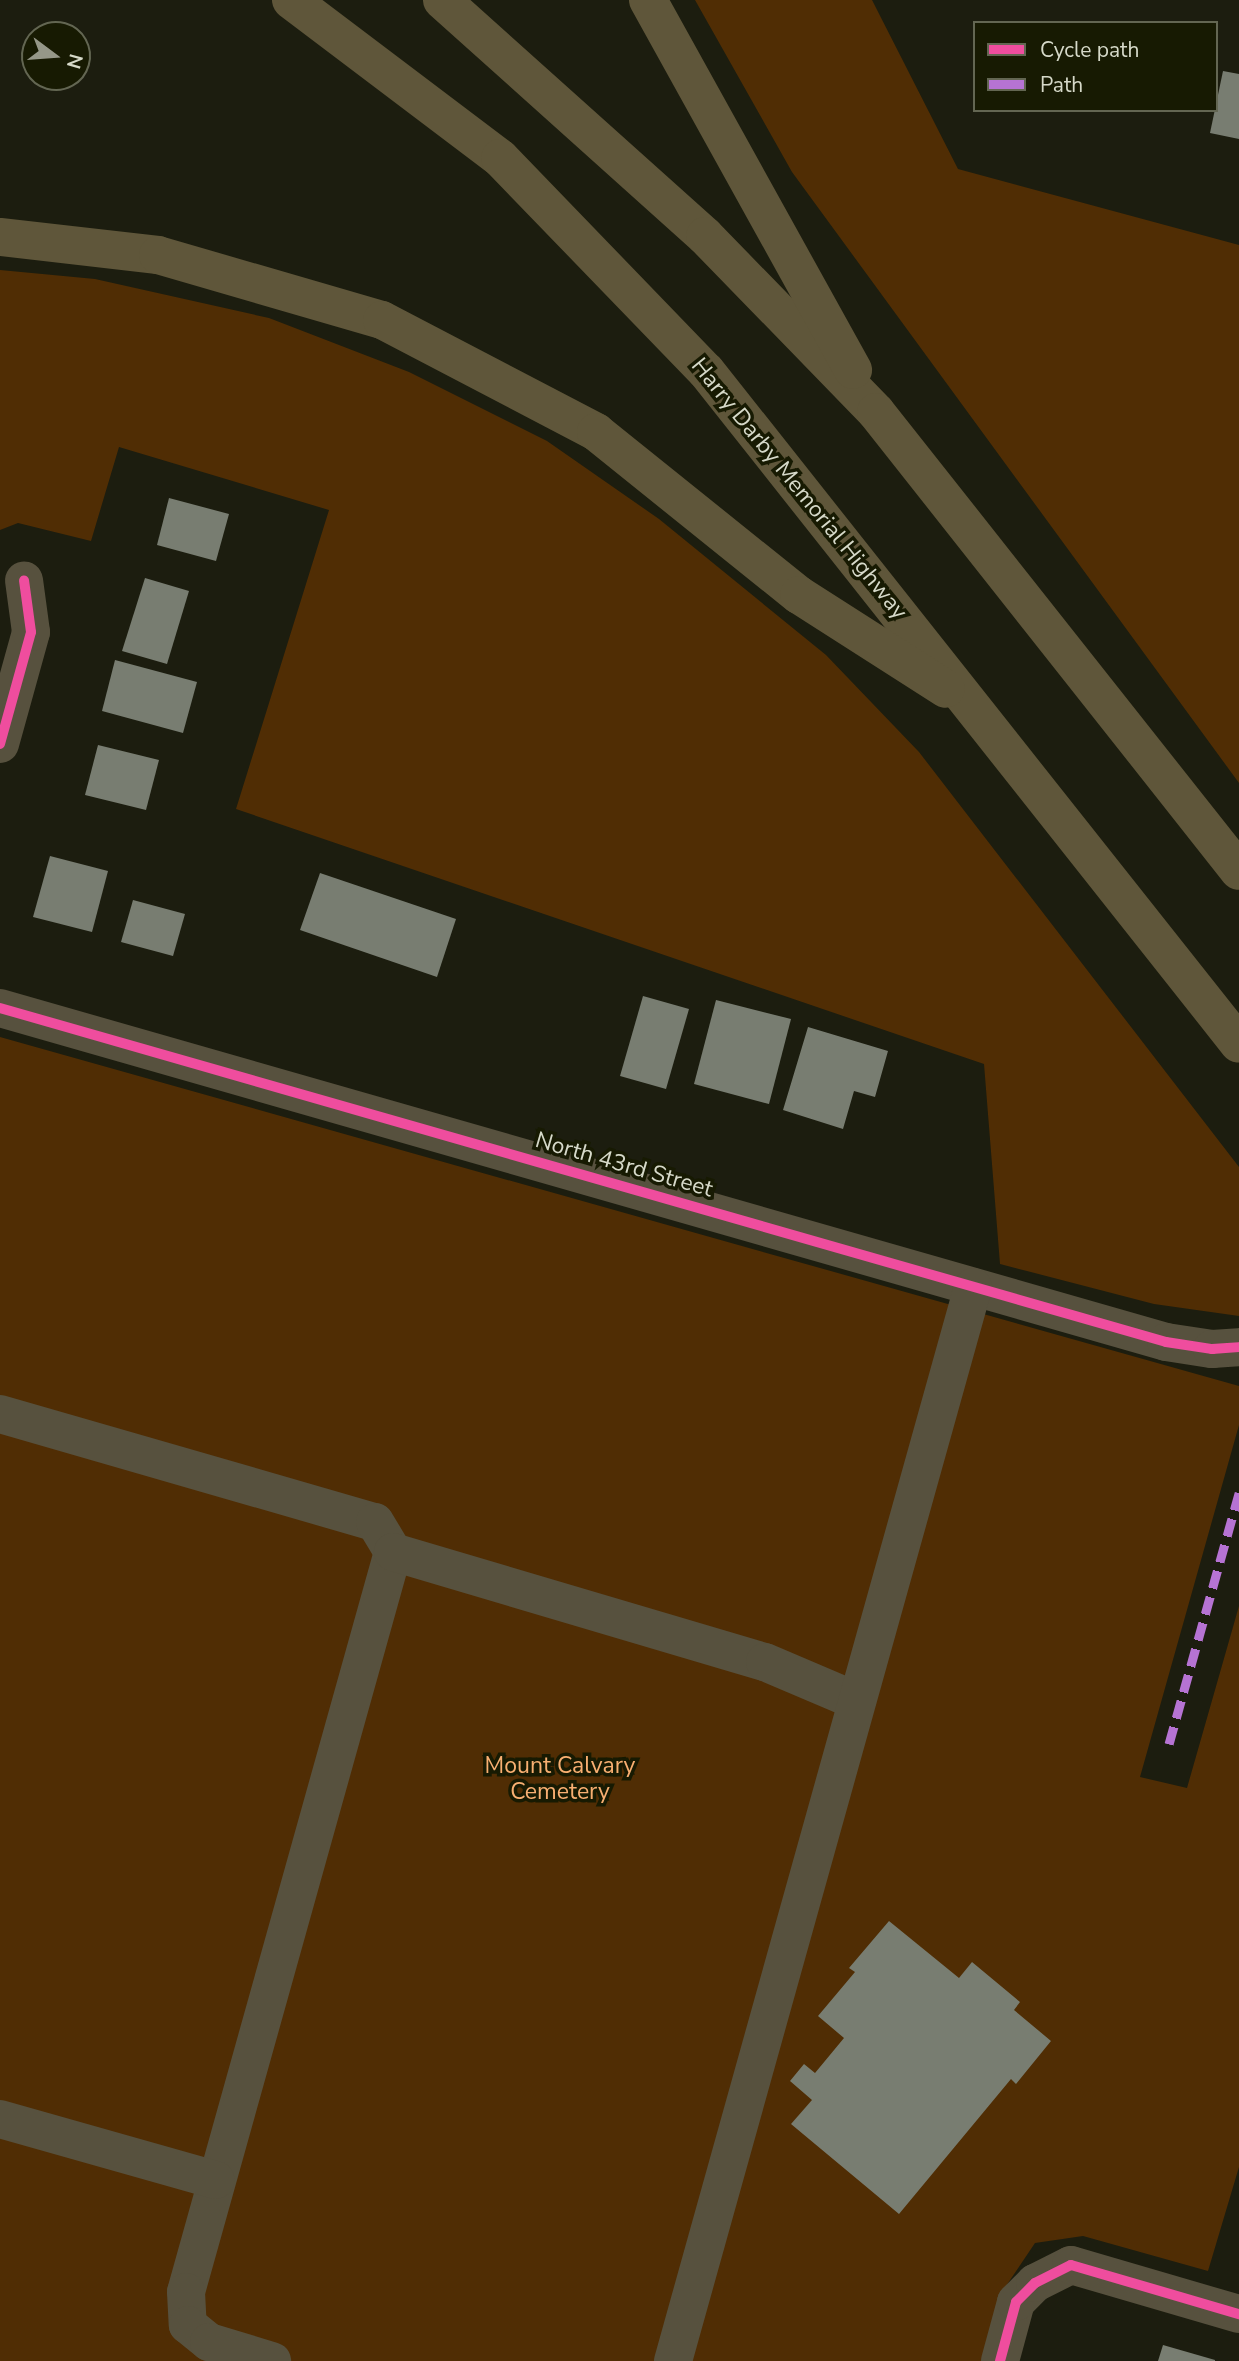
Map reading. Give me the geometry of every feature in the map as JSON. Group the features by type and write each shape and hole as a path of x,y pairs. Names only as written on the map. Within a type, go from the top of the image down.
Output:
{"highway":[{"name":"Harry Darby Memorial Highway","path":"291,0 500,158 697,361 1239,1044"},
{"path":"442,0 705,236 876,412 1239,871"},
{"path":"648,0 876,412"},
{"path":"0,237 158,255 382,320 596,432 799,595 973,707"}],"street":[{"path":"0,744 31,632 24,580"},
{"name":"North 43rd Street","path":"0,1008 1166,1342 1212,1349 1239,1347"},
{"path":"673,2361 854,1700 973,1287"},
{"path":"0,1414 375,1522 393,1552 765,1662 854,1700"},
{"path":"272,2361 209,2342 188,2325 186,2292 393,1552"},
{"path":"0,2119 216,2180"},
{"path":"1000,2361 1016,2302 1034,2283 1071,2265 1239,2314"}],"green space":[{"path":"695,0 872,0 958,169 1239,245 1239,783 792,172"},
{"path":"0,270 95,279 269,318 409,372 547,441 659,519 826,655 919,752 1239,1167 1239,1316 1154,1304 1000,1264 984,1064 236,809 329,510 119,447 91,541 18,523 0,530"},
{"name":"Mount Calvary Cemetery","path":"0,1037 1239,1386 1239,1425 1140,1777 1187,1788 1239,1606 1239,2167 1208,2271 1083,2236 1035,2243 1000,2295 982,2361 0,2361"}],"building":[{"path":"1223,71 1239,74 1239,139 1210,133 1214,112 1218,112"},
{"path":"169,498 229,514 216,561 157,545"},
{"path":"145,578 189,591 167,664 122,651"},
{"path":"115,660 197,682 183,733 102,711"},
{"path":"98,745 159,760 146,810 85,795"},
{"path":"50,856 108,871 92,932 33,917"},
{"path":"320,873 456,919 437,977 300,930"},
{"path":"133,900 185,914 173,956 121,942"},
{"path":"643,996 689,1009 666,1089 620,1076"},
{"path":"716,1000 791,1019 769,1104 694,1084"},
{"path":"808,1027 888,1051 875,1097 854,1091 843,1129 783,1110"},
{"path":"889,1921 959,1978 972,1962 1020,2002 1014,2010 1051,2041 1016,2084 1011,2079 899,2214 791,2124 812,2100 790,2081 804,2064 815,2073 844,2038 818,2016 855,1972 849,1968"},
{"path":"1163,2345 1215,2360 1215,2361 1158,2361"}],"marked path":[{"path":"1169,1744 1239,1493"}],"cycle path":[{"path":"0,744 31,632 24,580"},
{"path":"0,1008 1166,1342 1212,1349 1239,1347"},
{"path":"1000,2361 1016,2302 1035,2283 1071,2265 1239,2314"}]}
